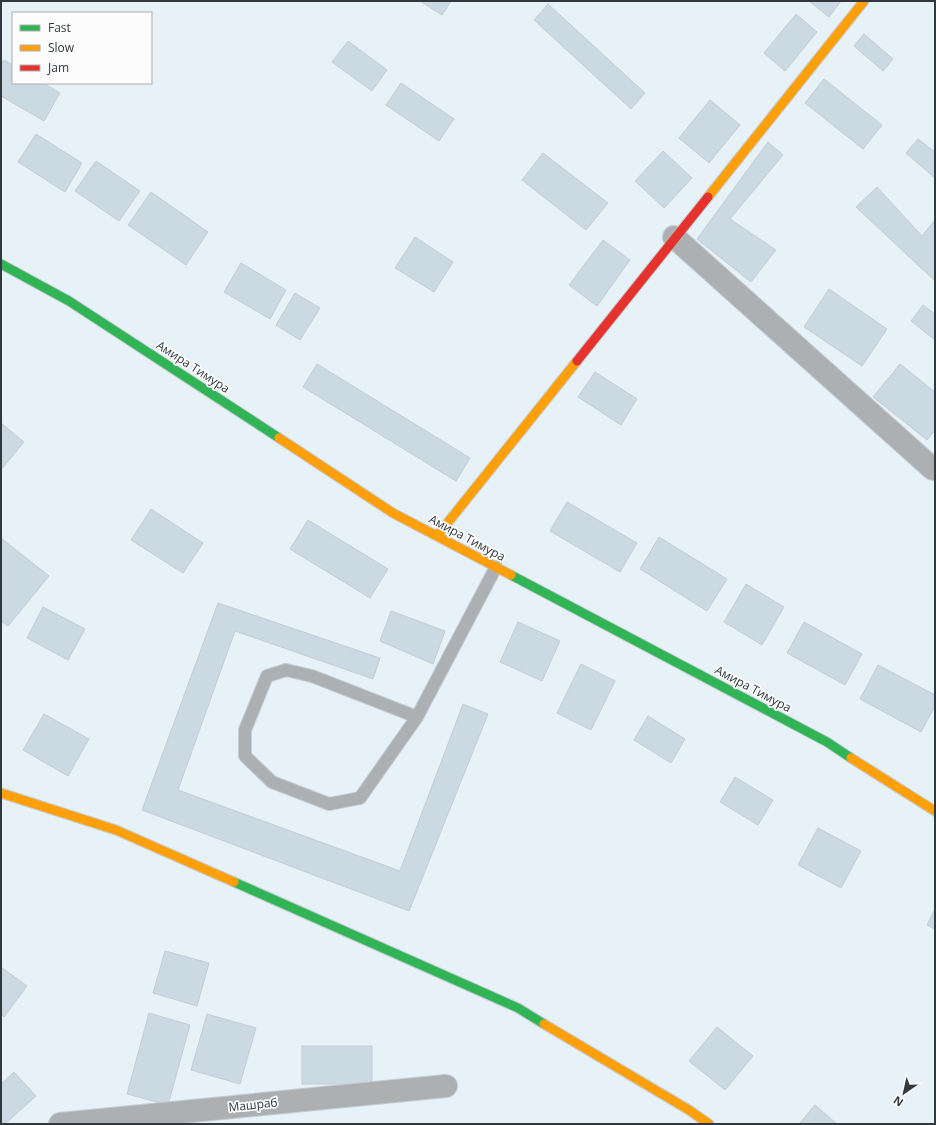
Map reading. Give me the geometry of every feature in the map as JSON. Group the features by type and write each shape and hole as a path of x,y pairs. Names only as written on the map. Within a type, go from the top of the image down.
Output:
{"street":[{"path":"437,536 674,237 864,1"},
{"path":"674,237 934,469"},
{"name":"Амира Тимура","path":"1,264 69,301 393,513 827,742 935,811"},
{"path":"1,793 116,830 518,1008 689,1110 709,1124"},
{"name":"Машраб","path":"60,1124 446,1086"}],"lane":[{"path":"417,717 312,676 286,670 267,676 246,730 245,756 272,782 329,804 360,798 417,717 496,567"}],"building":[{"path":"420,1 451,1 442,15"},
{"path":"809,1 841,1 829,17"},
{"path":"548,4 645,93 631,109 534,20"},
{"path":"796,14 817,32 785,71 764,53"},
{"path":"864,34 893,59 883,71 854,46"},
{"path":"348,41 387,70 372,91 332,62"},
{"path":"4,60 12,64 12,84 45,84 60,93 44,121 1,96 1,65"},
{"path":"824,79 882,125 863,149 805,103"},
{"path":"401,83 454,119 439,141 386,105"},
{"path":"710,100 740,125 709,163 679,138"},
{"path":"36,134 82,163 65,192 18,162"},
{"path":"918,139 935,152 935,178 906,153"},
{"path":"768,142 783,155 730,219 776,250 751,282 697,239"},
{"path":"663,151 692,178 664,208 635,181"},
{"path":"543,153 608,203 586,230 522,180"},
{"path":"96,161 140,191 119,221 75,191"},
{"path":"877,187 922,236 935,220 935,281 856,207"},
{"path":"151,192 208,232 186,265 128,225"},
{"path":"415,237 453,262 434,292 395,268"},
{"path":"603,240 630,260 597,306 569,285"},
{"path":"241,263 286,290 270,319 224,292"},
{"path":"829,289 887,329 862,366 804,327"},
{"path":"295,293 320,308 300,340 276,325"},
{"path":"923,305 935,314 935,340 911,321"},
{"path":"317,364 470,458 456,481 303,387"},
{"path":"900,364 935,392 935,430 927,440 873,397"},
{"path":"595,372 637,399 621,425 578,397"},
{"path":"1,423 24,442 1,470"},
{"path":"567,502 637,543 620,572 550,531"},
{"path":"151,509 203,543 183,573 131,540"},
{"path":"308,520 388,569 370,598 290,549"},
{"path":"659,537 727,579 707,611 640,569"},
{"path":"1,538 49,576 8,626 1,621"},
{"path":"746,584 784,607 762,645 724,622"},
{"path":"218,603 380,658 373,679 235,631 178,790 400,871 463,704 488,714 409,911 142,810"},
{"path":"43,607 85,629 68,660 27,638"},
{"path":"391,611 445,631 433,664 380,641"},
{"path":"518,622 560,641 542,681 500,662"},
{"path":"804,622 862,654 845,685 787,653"},
{"path":"581,664 615,681 591,730 557,713"},
{"path":"878,665 935,695 935,706 921,732 860,699"},
{"path":"44,714 89,739 68,776 23,750"},
{"path":"648,716 685,739 671,763 634,740"},
{"path":"735,777 773,800 758,825 720,802"},
{"path":"818,828 861,851 841,888 798,865"},
{"path":"935,909 935,929 927,925"},
{"path":"165,951 209,963 197,1006 153,993"},
{"path":"1,967 27,986 4,1017 1,1014"},
{"path":"149,1013 190,1025 168,1105 127,1094"},
{"path":"207,1014 256,1028 240,1084 191,1070"},
{"path":"717,1027 753,1056 725,1090 689,1061"},
{"path":"302,1046 372,1046 372,1084 302,1084"},
{"path":"14,1072 36,1096 5,1124 1,1124 1,1084"},
{"path":"815,1105 837,1124 799,1124"}],"traffic: fast":[{"path":"1,264 69,301 279,438"},
{"path":"511,575 827,742 851,758"},
{"path":"234,882 518,1008 544,1024"}],"traffic: slow":[{"path":"708,197 864,1"},
{"path":"437,536 577,361"},
{"path":"279,438 393,513 511,575"},
{"path":"851,758 935,811"},
{"path":"1,793 116,830 234,882"},
{"path":"544,1024 689,1110 709,1124"}],"traffic: jam":[{"path":"577,361 708,197"}]}
